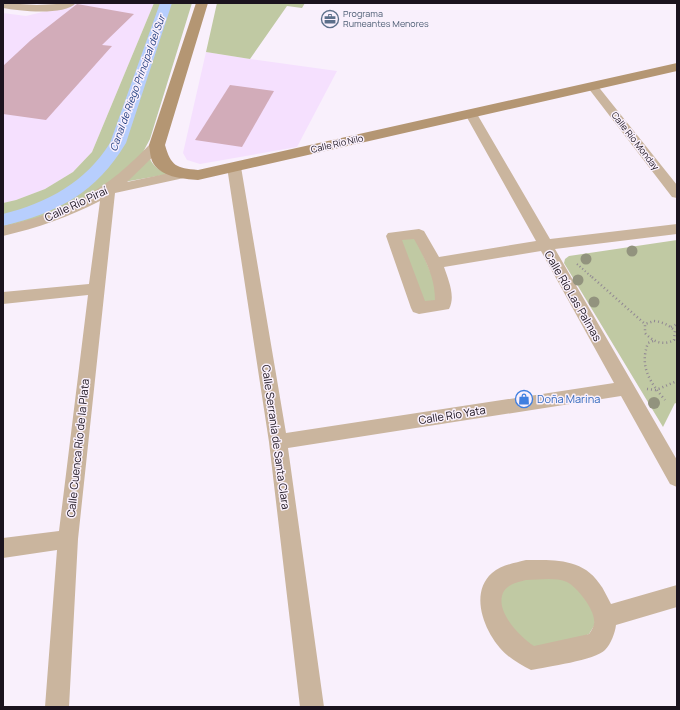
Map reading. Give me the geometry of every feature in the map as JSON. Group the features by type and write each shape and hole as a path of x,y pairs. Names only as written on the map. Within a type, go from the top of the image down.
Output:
{"main road":[{"path":"157,145 202,3"},
{"name":"Calle Río Nilo","path":"157,145 161,161 170,169 184,174 198,175 677,67"}],"street":[{"path":"3,5 36,9 56,7 70,3"},
{"name":"Calle Río Monday","path":"593,87 677,194"},
{"name":"Calle Río Las Palmas","path":"471,114 544,246 677,478"},
{"name":"Calle Río Piraí","path":"3,231 40,221 72,208 108,190 132,170 157,145"},
{"name":"Calle Serranía de Santa Clara","path":"234,167 278,442 312,707"},
{"path":"108,190 184,174"},
{"name":"Calle Cuenca Río de la Plata","path":"57,707 68,539 108,190"},
{"path":"435,263 544,246 677,229"},
{"path":"419,234 435,263 443,286 443,305 419,308 393,236 419,234"},
{"path":"3,298 96,289"},
{"name":"Calle Río Yata","path":"278,442 626,388"},
{"path":"3,548 68,539"},
{"path":"526,570 559,570 574,574 591,589 606,617 604,631 597,642 583,648 531,658 516,648 505,636 493,614 491,595 496,583 508,575 526,570"},
{"path":"606,617 677,596"}],"path":[{"path":"562,244 569,256 578,266 645,324 645,333 653,341 665,344 674,340 675,331 671,327 660,321 645,324"},
{"path":"671,327 677,324"},
{"path":"653,341 648,343 644,350 644,370 656,390 665,400"},
{"path":"626,388 656,390 677,381"}],"shaded area":[{"path":"79,3 154,3 92,152 73,172 45,189 16,200 3,203 3,13 26,16"},
{"path":"206,52 337,71 297,147 200,164 187,160 183,153"}],"green space":[{"path":"154,3 192,3 150,139 142,154 99,192 38,218 3,227 3,203 16,200 45,189 73,172 92,152"},
{"path":"217,3 305,3 302,8 287,6 250,59 206,52"},
{"path":"150,159 153,164 163,172 169,174 124,182"},
{"path":"416,238 436,285 436,301 423,302 400,239"},
{"path":"677,240 677,404 675,403 663,427 564,263 565,259 569,256"},
{"path":"530,578 559,578 571,581 584,593 596,616 594,626 589,634 577,639 531,648 514,634 508,626 500,605 502,592 506,586 518,580"}],"building":[{"path":"77,4 134,14 102,45 112,46 46,120 3,114 3,66 31,40"},
{"path":"230,85 274,91 242,147 195,140"}],"waterway":[{"name":"Canal de Riego Principal del Sur","path":"3,220 18,216 54,202 76,190 95,174 111,155 118,143 166,3"}],"place":[{"name":"Programa Rumeantes Menores","path":"330,19"},
{"name":"Doña Marina","path":"524,399"}]}
